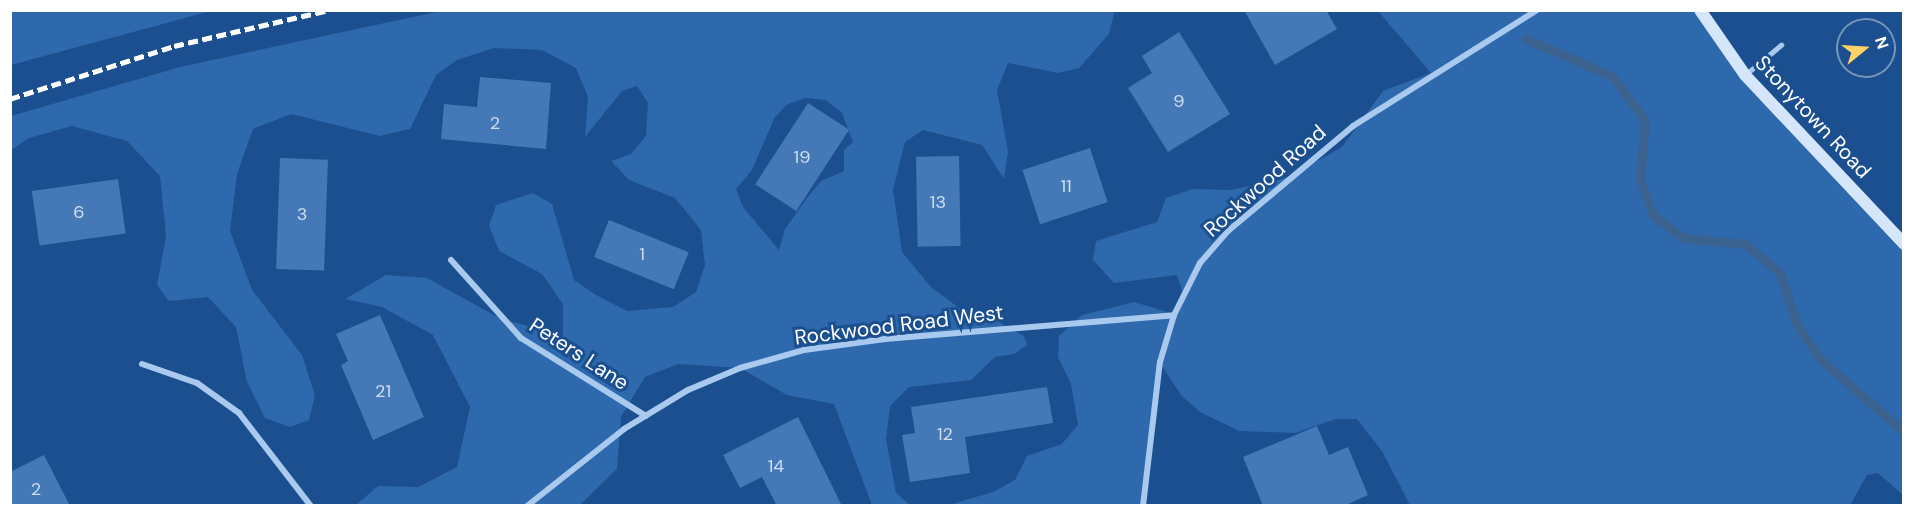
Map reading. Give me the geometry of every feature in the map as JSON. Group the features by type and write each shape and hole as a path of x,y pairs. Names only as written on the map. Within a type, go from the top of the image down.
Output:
{"main road":[{"name":"Stonytown Road","path":"1700,10 1745,75 1904,244"}],"street":[{"name":"Rockwood Road","path":"1143,506 1150,419 1174,315 1214,247 1289,177 1353,126 1537,10"},
{"name":"Peters Lane","path":"451,260 521,338 645,416"},
{"name":"Rockwood Road West","path":"527,506 645,416 740,368 804,350 1174,315"},
{"path":"142,364 197,383 232,408 256,430 311,506"}],"lane":[{"path":"1745,75 1780,45"}],"shaded area":[{"path":"11,10 211,10 211,11 11,65"},
{"path":"1115,10 1109,34 1079,68 1058,73 1008,63 997,90 1008,152 1004,179 982,145 923,130 905,142 893,190 902,252 931,287 970,316 997,321 1024,336 1027,345 1014,354 995,357 971,380 909,387 890,406 886,439 896,493 910,505 872,505 834,404 787,395 740,368 678,364 645,377 621,417 617,469 580,505 356,505 378,486 418,487 457,467 470,407 433,335 382,307 345,299 386,275 427,278 501,319 563,335 563,304 542,274 499,251 489,226 496,205 533,193 552,204 574,280 596,295 627,311 673,307 696,292 705,265 701,230 675,198 629,180 611,161 631,154 646,136 648,103 637,86 622,91 585,137 588,97 576,68 542,50 494,48 457,60 436,75 410,129 380,136 291,114 253,129 237,174 230,231 252,290 302,355 315,395 309,420 290,427 265,418 247,382 236,327 208,297 169,301 157,285 166,236 160,176 127,141 72,126 29,138 11,150 11,116 180,67 441,11","holes":["805,98 826,100 842,113 853,142 844,150 844,171 821,181 807,198 785,229 779,250 743,207 736,189 752,170 774,119 786,105"]},
{"path":"1378,11 1700,11 1724,47 1903,244 1903,495 1878,473 1867,475 1850,505 1410,505 1382,451 1357,419 1336,419 1295,433 1239,431 1200,412 1181,395 1160,363 1143,505 945,506 993,492 1015,480 1027,456 1062,444 1078,425 1071,384 1058,357 1059,336 1082,315 1134,302 1174,314 1183,294 1177,275 1114,283 1093,260 1096,241 1157,222 1166,198 1193,189 1231,190 1289,177 1342,147 1383,91 1431,73"}],"building":[{"path":"1244,10 1326,10 1337,29 1275,65"},
{"path":"1179,32 1230,114 1168,152 1128,88 1152,73 1142,56"},
{"path":"480,77 551,83 546,149 441,139 444,104 477,107"},
{"path":"808,103 849,130 796,211 755,184"},
{"path":"1090,148 1108,202 1040,224 1022,170"},
{"path":"959,156 961,246 918,247 916,157"},
{"path":"280,158 328,160 324,271 276,269"},
{"path":"118,179 126,233 40,246 32,191"},
{"path":"609,220 689,252 674,289 594,257"},
{"path":"380,315 424,417 373,440 341,365 348,361 336,334"},
{"path":"1047,387 1053,423 965,437 970,473 910,482 902,435 915,433 911,407"},
{"path":"798,417 842,506 777,506 762,477 740,488 723,455"},
{"path":"1317,426 1329,455 1348,447 1368,495 1344,506 1263,506 1243,457"},
{"path":"44,455 70,506 10,506 10,472"}],"waterway":[{"path":"1526,39 1612,76 1645,120 1640,180 1653,215 1684,238 1745,244 1780,273 1797,325 1820,359 1904,432"}],"railway":[{"path":"10,99 174,46 329,10"}]}
